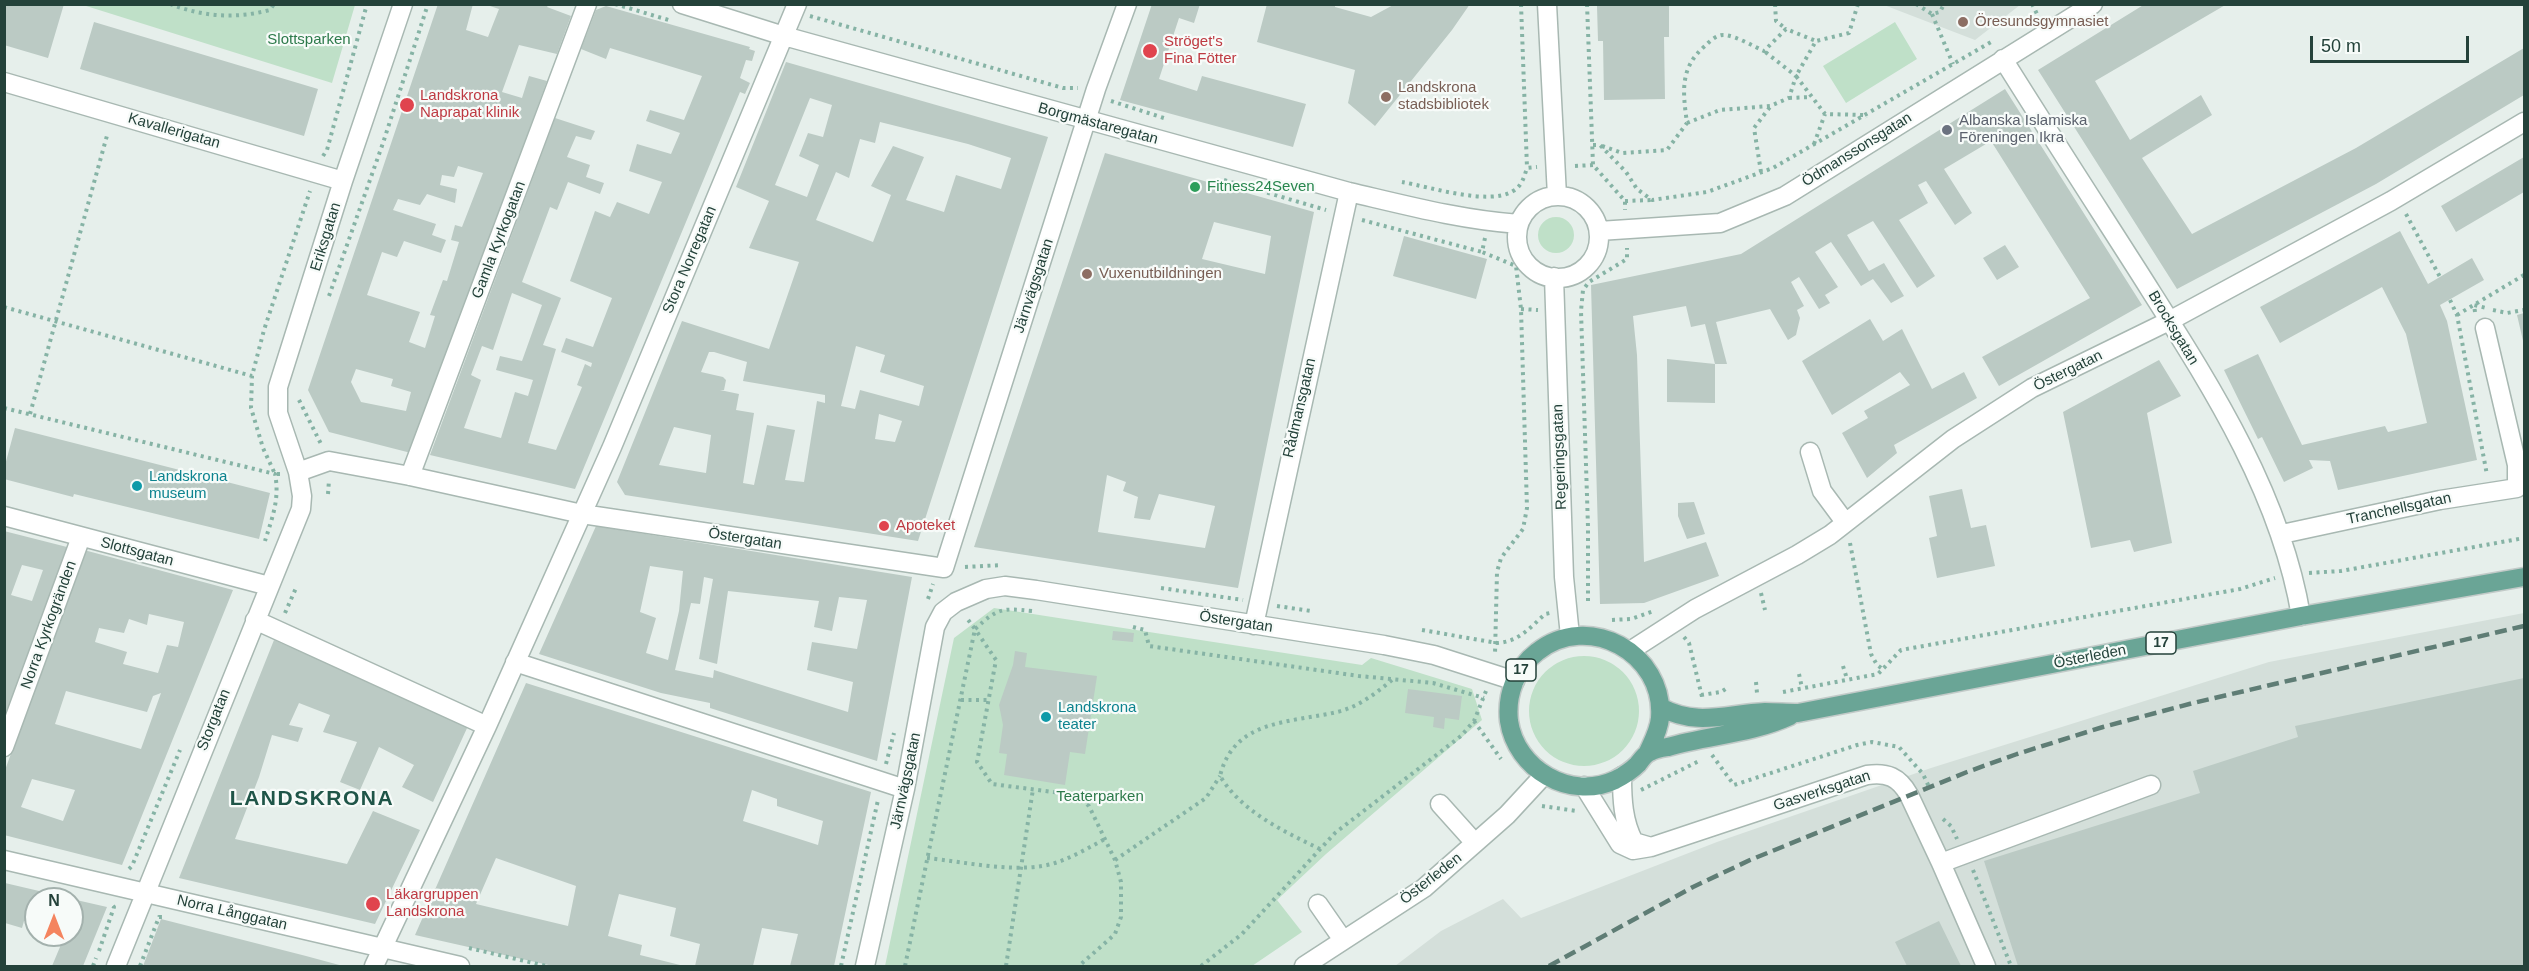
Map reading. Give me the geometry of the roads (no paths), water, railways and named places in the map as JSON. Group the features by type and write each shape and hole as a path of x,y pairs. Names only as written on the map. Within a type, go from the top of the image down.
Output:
{"main road":[{"name":"Österleden","path":"1648,752 1760,728 1798,713 2301,616 2524,577"},
{"name":"17","path":"1570,636 1602,637 1630,651 1651,676 1660,707 1658,727 1648,752 1635,767 1604,784 1584,786 1557,781 1544,775 1524,757 1512,733 1509,707 1515,681 1528,660 1547,645 1570,636"},
{"name":"Österleden","path":"1660,707 1673,714 1704,720 1764,712 1798,713"}],"street":[{"name":"Eriksgatan","path":"298,472 278,413 278,387 343,181 403,4"},
{"name":"Gamla Kyrkogatan","path":"410,476 587,4"},
{"name":"Borgmästaregatan","path":"682,4 784,36 1349,192 1488,222 1519,224"},
{"name":"Järnvägsgatan","path":"944,568 1096,89 1127,4"},
{"path":"1548,4 1557,196"},
{"name":"Ödmanssonsgatan","path":"1599,231 1720,223 1785,196 2093,4"},
{"name":"Stora Norregatan","path":"374,966 487,726 612,447 795,8"},
{"name":"Brocksgatan","path":"2003,59 2171,320 2259,482 2282,534 2301,616"},
{"name":"Kavallerigatan","path":"4,82 343,181"},
{"name":"Östergatan","path":"1630,651 1676,621 1797,555 1842,524 1953,439 2032,388 2171,320 2397,198 2524,122"},
{"name":"Rådmansgatan","path":"1254,625 1349,192"},
{"path":"1557,196 1571,198 1584,205 1594,217 1599,231 1598,247 1590,262 1578,272 1554,277 1534,270 1524,259 1517,239 1519,224 1533,204 1544,198 1557,196"},
{"name":"Regeringsgatan","path":"1554,277 1566,612 1570,636"},
{"name":"Tranchellsgatan","path":"2282,534 2490,491 2517,488 2517,465 2485,328"},
{"path":"1810,452 1822,491 1842,524"},
{"name":"Östergatan","path":"298,472 329,461 410,476 582,514 944,568"},
{"name":"Storgatan","path":"116,966 301,509 302,496 298,472"},
{"name":"Slottsgatan","path":"4,516 269,586"},
{"name":"Norra Kyrkogränden","path":"4,747 81,537"},
{"name":"Östergatan","path":"956,602 986,589 1005,586 1434,655 1515,681"},
{"name":"Järnvägsgatan","path":"865,966 905,789 935,627 943,612 956,602"},
{"path":"255,620 487,726"},
{"path":"515,663 905,789"},
{"name":"Gasverksgatan","path":"1584,786 1620,844 1632,850 1651,847 1867,775 1877,773 1891,776 1904,786 1986,966"},
{"name":"Österleden","path":"1305,966 1424,888 1507,814 1544,775"},
{"path":"1622,776 1622,799 1629,831 1634,842 1651,847"},
{"path":"1941,863 2151,785"},
{"path":"1440,804 1475,843"},
{"name":"Norra Långgatan","path":"4,860 460,966"},
{"path":"1318,904 1343,940"}],"railway":[{"path":"1549,966 1693,887 1750,860 2017,754 2103,727 2193,703 2524,626"}],"place":[{"name":"Öresundsgymnasiet","path":"1963,22"},
{"name":"Ströget's Fina Fötter","path":"1150,51"},
{"name":"Landskrona stadsbibliotek","path":"1386,97"},
{"name":"Landskrona Naprapat klinik","path":"407,105"},
{"name":"Albanska Islamiska Föreningen Ikra","path":"1947,130"},
{"name":"Fitness24Seven","path":"1195,187"},
{"name":"Vuxenutbildningen","path":"1087,274"},
{"name":"Landskrona museum","path":"137,486"},
{"name":"Apoteket","path":"884,526"},
{"name":"Landskrona teater","path":"1046,717"},
{"name":"Läkargruppen Landskrona","path":"373,904"}],"district":[{"name":"LANDSKRONA","path":"312,799"}],"park label":[{"name":"Slottsparken","path":"309,40"},
{"name":"Teaterparken","path":"1100,797"}]}
